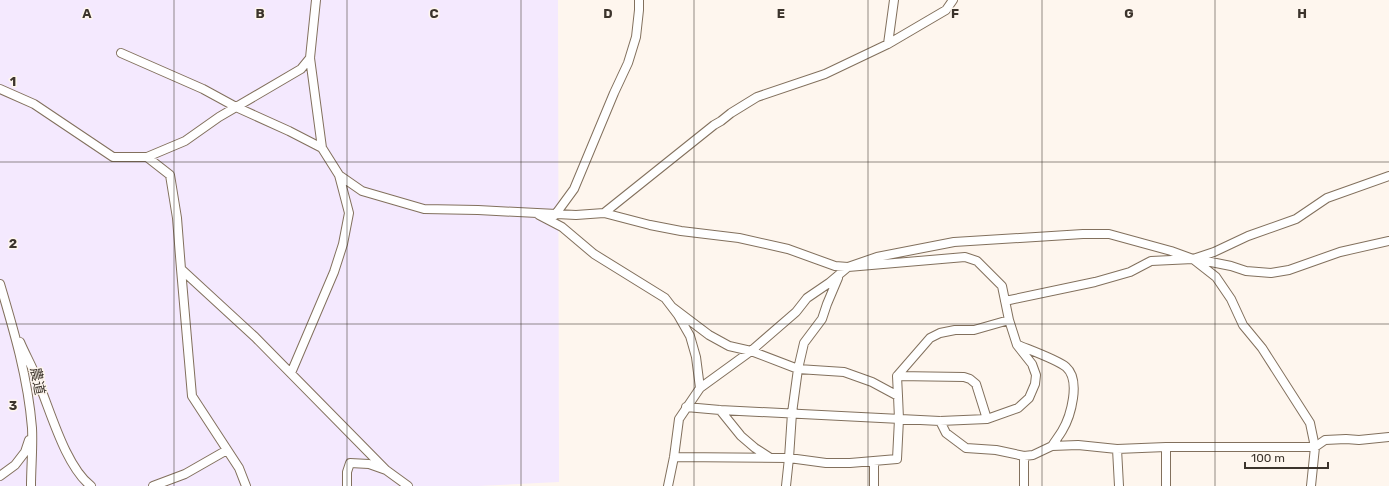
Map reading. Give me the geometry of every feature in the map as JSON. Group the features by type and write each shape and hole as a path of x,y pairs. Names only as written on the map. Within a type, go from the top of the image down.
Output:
{"street":[{"path":"291,373 334,272 343,244 349,214 338,175 322,148 310,58 316,0"},
{"path":"554,215 574,189 628,63 636,37 639,0"},
{"path":"888,44 894,0"},
{"path":"604,213 714,125 757,97 826,74 888,44 946,10 953,0"},
{"path":"121,53 203,90 322,148"},
{"path":"0,89 34,104 113,157 147,157 185,140 219,117 301,69 310,58"},
{"path":"147,157 170,175 177,218 192,396 239,468 246,486"},
{"path":"338,175 362,191 424,209 478,210 554,215 604,213 650,225 746,240 788,249 834,266 848,267 965,257 977,262 1002,286 1009,320 1017,345 1032,364 1036,375 1035,384 1029,398 1018,408 987,419 940,421 686,407"},
{"path":"1005,301 1095,282 1130,272 1151,261 1193,259 1214,252 1248,236 1296,219 1327,198 1389,176"},
{"path":"537,214 562,227 594,254 665,298 678,315 690,336 696,357 700,388"},
{"path":"668,486 674,457 679,419 700,388 751,351 796,312 807,298 848,267 876,257 954,242 1083,234 1109,234 1171,251 1193,259 1231,266 1246,271 1271,274 1289,270 1340,252 1389,241"},
{"path":"1193,259 1216,276 1231,299 1243,325 1262,348 1310,423 1315,448 1312,486"},
{"path":"181,269 255,337 386,470 408,486"},
{"path":"786,486 792,414 798,368 804,343 822,319 826,304 839,275"},
{"name":"農道","path":"0,284 14,330 29,399 32,429 31,486"},
{"path":"672,307 709,335 729,346 751,351 798,368 844,372 872,382 898,396"},
{"path":"674,457 789,458 826,463 850,464 897,459 900,419 897,376 930,338 940,333 955,330 974,330 1009,320"},
{"path":"14,330 37,378 75,470 91,486"},
{"path":"1017,345 1067,367 1072,376 1074,386 1073,400 1069,416 1063,430 1052,446"},
{"path":"897,376 964,377 970,379 976,384 987,419"},
{"path":"720,410 741,436 770,458"},
{"path":"940,421 946,433 966,448 996,450 1024,456 1033,455 1052,446 1078,445 1117,449 1166,447 1315,448 1325,440 1346,438 1359,440 1389,437"},
{"path":"0,476 15,465 26,452 32,429"},
{"path":"1166,447 1166,486"},
{"path":"1117,449 1119,486"},
{"path":"153,486 185,474 227,450"},
{"path":"1024,456 1024,486"},
{"path":"874,462 874,486"},
{"path":"347,486 347,472 350,463 370,464 386,470"}],"shaded area":[{"path":"0,0 558,0 559,482 478,486 0,486"}]}
